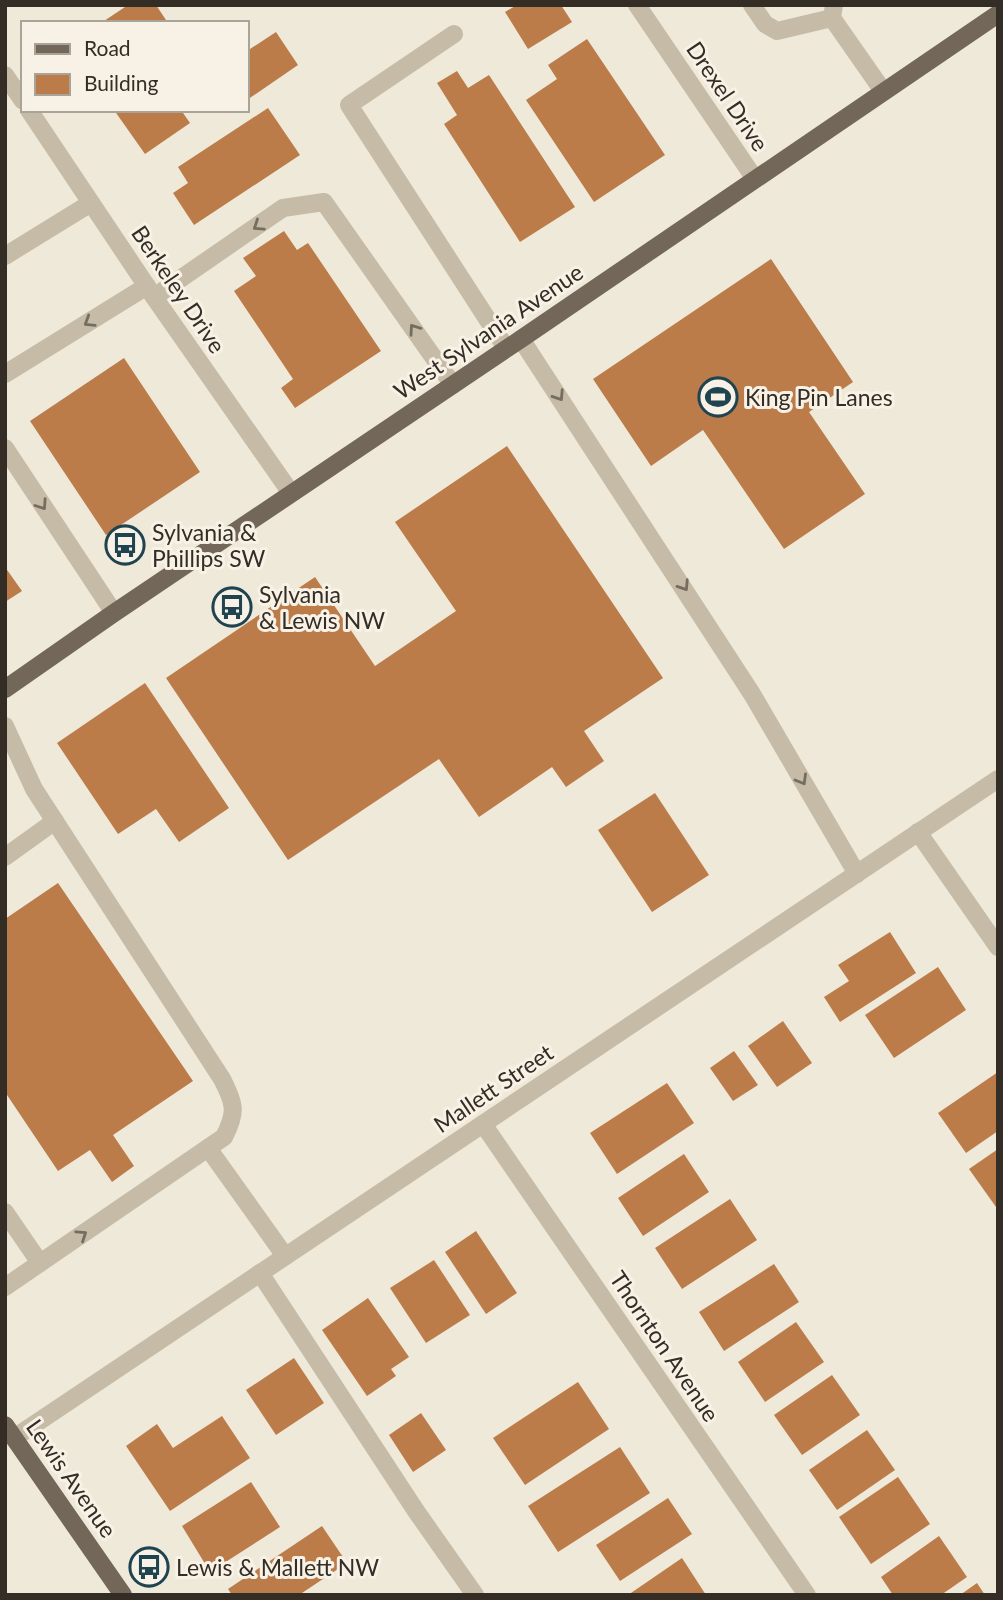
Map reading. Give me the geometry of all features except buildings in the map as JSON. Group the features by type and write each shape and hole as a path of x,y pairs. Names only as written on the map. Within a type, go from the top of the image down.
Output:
{"main road":[{"name":"West Sylvania Avenue","path":"5,689 998,13"},
{"name":"Lewis Avenue","path":"10,1431 123,1595"}],"street":[{"name":"Drexel Drive","path":"637,5 755,179"},
{"path":"752,5 765,24 777,31 833,12 883,91"},
{"path":"454,34 349,105 752,694 857,874"},
{"path":"5,75 21,99"},
{"name":"Berkeley Drive","path":"30,112 150,291 291,493"},
{"path":"5,374 150,291 283,208 324,202 453,385"},
{"path":"5,256 90,203"},
{"path":"5,448 114,613"},
{"path":"5,726 34,789 222,1079 233,1101 233,1120 224,1137 5,1287"},
{"name":"Mallett Street","path":"10,1431 260,1273 998,779"},
{"path":"5,857 55,821"},
{"path":"918,832 998,947"},
{"name":"Thornton Avenue","path":"483,1124 807,1595"},
{"path":"208,1149 285,1256"},
{"path":"5,1212 40,1263"},
{"path":"260,1273 416,1511 475,1595"}],"place":[{"name":"King Pin Lanes","path":"718,397"},
{"name":"Sylvania & Phillips SW","path":"125,545"},
{"name":"Sylvania & Lewis NW","path":"232,607"},
{"name":"Lewis & Mallett NW","path":"149,1567"}]}
